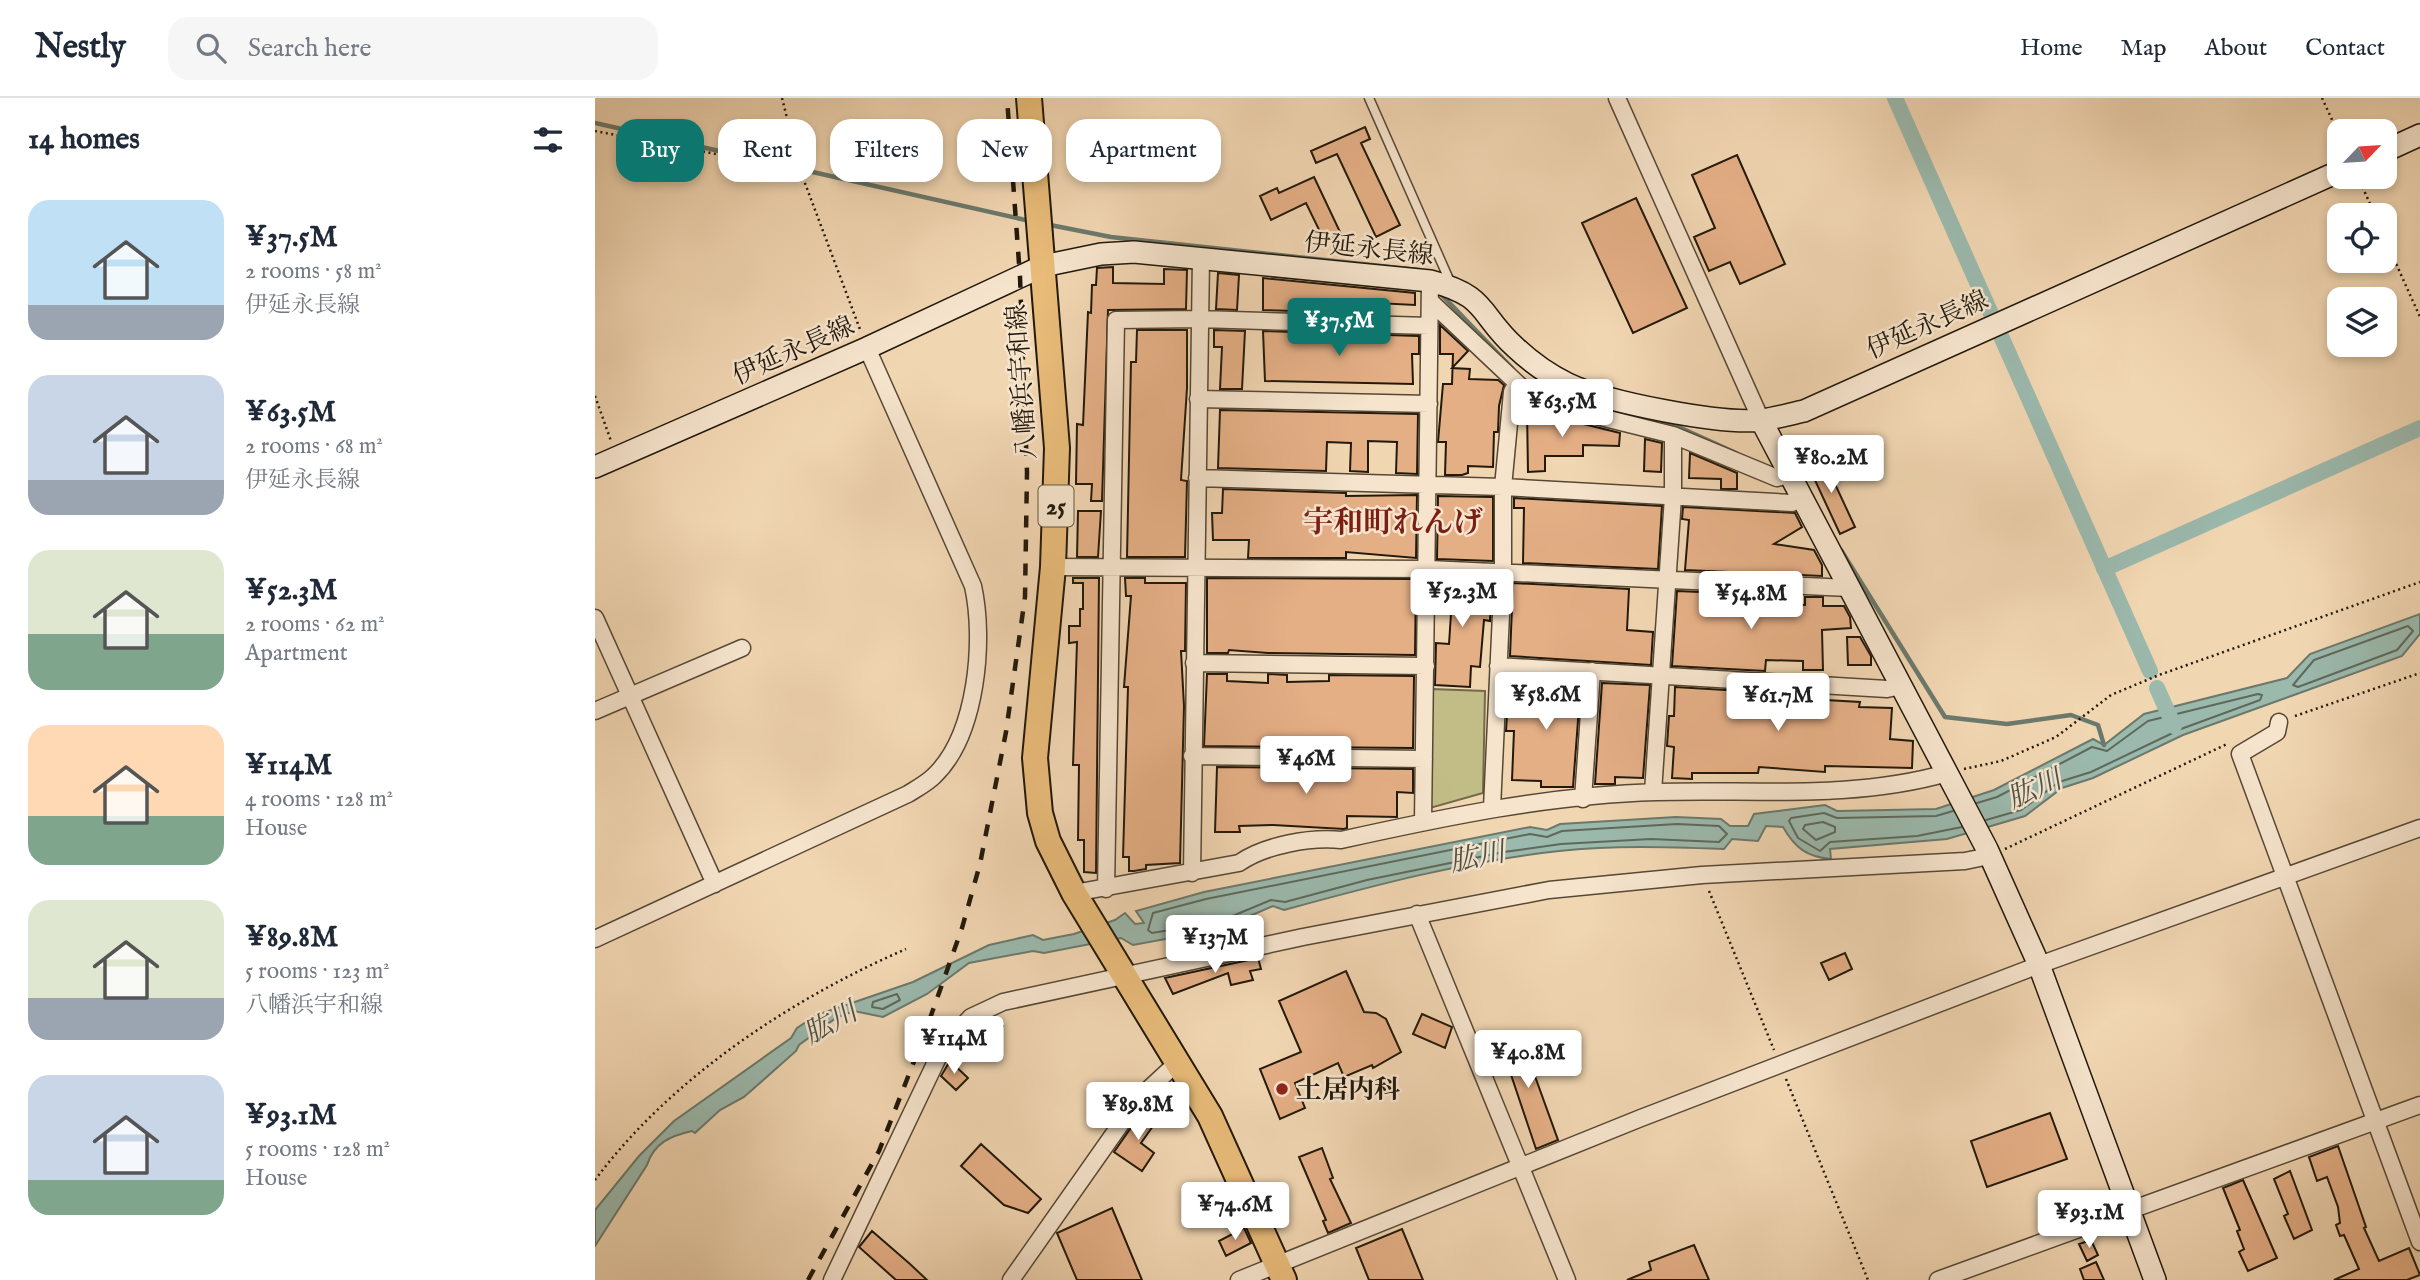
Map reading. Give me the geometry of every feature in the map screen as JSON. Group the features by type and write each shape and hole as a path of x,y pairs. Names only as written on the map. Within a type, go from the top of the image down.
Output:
{"main road":[{"name":"八幡浜宇和線","path":"1029,98 1057,448 1053,567 1035,746 1036,794 1048,841 1077,899"},
{"path":"2397,146 2420,135"},
{"name":"伊延永長線","path":"595,467 867,348 1043,266 1101,254 1134,252 1201,258 1430,291 1452,286 1473,297 1513,346 1545,371 1570,385 1616,400 1709,418 1761,420 1804,411 2327,177"},
{"path":"1761,420 1988,852 2039,965 2155,1280"},
{"name":"25","path":"1077,899 1179,1061 1237,1170 1281,1272"}],"street":[{"path":"1617,98 1761,420"},
{"path":"1192,873 1201,258"},
{"path":"1423,822 1429,569 1430,291"},
{"path":"1430,291 1517,383 1545,405 1673,435 1777,478 1789,475"},
{"path":"1106,889 1116,320 1200,319 1429,326"},
{"path":"595,939 908,794 934,776 953,751 967,720 979,642 979,611 973,586 867,348"},
{"path":"1492,808 1503,571 1503,487 1512,392 1517,383"},
{"path":"1198,399 1429,404"},
{"path":"1653,792 1669,580 1673,435"},
{"path":"1197,478 1429,487 1503,487 1791,503 1801,498"},
{"path":"1053,567 1429,569 1849,588"},
{"path":"595,618 715,884"},
{"path":"595,712 742,648"},
{"path":"1193,663 1426,666"},
{"path":"1498,666 1887,689 1901,686"},
{"path":"1583,799 1592,671"},
{"path":"2279,722 2277,732 2240,754 2420,1242"},
{"path":"1192,756 1425,759"},
{"path":"1077,899 1106,889 1239,863 1253,854 1276,848 1323,838 1341,840 1492,808 1653,792 1852,790 1952,781"},
{"path":"1239,1280 1281,1272 1521,1168 2039,965 2420,828"},
{"path":"832,1280 943,1047 954,1031 971,1017 1003,1002 1123,972 1549,890 1702,875 1965,861 1988,852"},
{"path":"1417,914 1567,1280"},
{"path":"1011,1280 1139,1098 1179,1061"},
{"path":"1938,1280 2420,1105"}],"lane":[{"path":"1369,98 1452,286"}],"path":[{"path":"782,98 787,119"},
{"path":"2322,98 2332,119"},
{"path":"595,131 718,154"},
{"path":"805,182 867,348"},
{"path":"2397,266 2420,317"},
{"path":"595,396 617,457"},
{"path":"1952,781 2056,737 2111,695 2420,582"},
{"path":"2279,722 2420,673"},
{"path":"1988,852 2234,741"},
{"path":"1702,875 1868,1280"},
{"path":"595,1180 655,1114 731,1048 778,1015 864,967 906,949"}],"shaded area":[{"path":"1432,689 1485,691 1483,793 1430,808"}],"water":[{"name":"肱川","path":"2420,614 2420,634 2402,656 2183,735 2093,778 2062,788 2025,816 1947,839 1830,849 1831,859 1808,854 1792,841 1783,827 1766,826 1758,841 1732,839 1724,849 1621,847 1524,855 1421,875 1284,910 1273,906 1220,929 1133,945 1121,938 1044,953 1033,951 969,963 927,994 883,1017 854,1011 836,1018 799,1045 796,1051 744,1097 720,1110 695,1133 684,1133 664,1142 650,1157 595,1246 595,1210 639,1156 674,1121 791,1038 797,1028 817,1015 913,982 989,945 1033,935 1043,940 1074,934 1115,920 1125,913 1135,924 1144,923 1136,911 1204,892 1530,827 1547,830 1560,824 1676,817 1721,819 1730,826 1748,826 1754,814 1825,805 1837,811 1936,809 1994,790 2093,739 2104,745 2144,714 2287,678 2310,654"}],"building":[{"path":"1365,127 1370,139 1361,143 1400,225 1376,237 1337,154 1316,163 1311,151"},
{"path":"1737,155 1785,264 1740,284 1730,262 1709,271 1694,237 1715,228 1692,175"},
{"path":"1314,177 1341,234 1325,242 1306,203 1271,220 1260,196 1277,188 1279,193"},
{"path":"1636,198 1687,308 1633,333 1582,223"},
{"path":"1113,267 1113,283 1164,284 1164,269 1187,270 1186,309 1108,310 1102,501 1091,501 1092,484 1076,484 1077,424 1083,425 1088,312 1091,313 1092,285 1096,285 1097,268"},
{"path":"1218,273 1239,275 1237,310 1216,309"},
{"path":"1263,278 1415,293 1415,305 1356,302 1356,313 1263,310"},
{"path":"1440,325 1468,351 1453,367 1453,354 1440,354"},
{"path":"1137,330 1187,330 1187,388 1181,480 1187,481 1185,557 1127,557 1131,362 1136,362"},
{"path":"1214,330 1245,331 1242,389 1220,389 1222,347 1214,347"},
{"path":"1263,331 1419,336 1419,354 1412,354 1413,384 1265,381"},
{"path":"1453,368 1470,369 1469,379 1498,380 1504,385 1499,406 1498,432 1494,432 1493,467 1468,466 1468,473 1462,475 1445,475 1446,442 1438,442 1443,384 1452,384"},
{"path":"1220,410 1418,414 1417,474 1396,473 1397,442 1368,441 1368,472 1350,471 1351,443 1327,442 1326,471 1218,468"},
{"path":"1527,410 1620,433 1619,446 1583,445 1583,456 1545,456 1545,471 1528,472"},
{"path":"1645,439 1662,443 1661,472 1644,471"},
{"path":"1690,453 1737,473 1737,489 1721,489 1721,479 1689,478"},
{"path":"1822,456 1855,527 1840,534 1807,463"},
{"path":"1223,489 1346,493 1346,496 1417,495 1416,558 1346,552 1346,558 1248,558 1249,540 1213,540 1212,513 1222,513"},
{"path":"1438,496 1493,497 1493,561 1437,559"},
{"path":"1514,498 1662,506 1658,569 1523,563 1524,508 1514,508"},
{"path":"1683,507 1795,513 1802,527 1774,544 1814,550 1822,565 1822,576 1685,570 1689,520 1682,519"},
{"path":"1078,511 1101,511 1098,557 1077,557"},
{"path":"1073,578 1099,578 1096,873 1084,872 1084,840 1078,840 1079,765 1073,765 1077,642 1069,643 1069,626 1080,626 1083,583 1073,583"},
{"path":"1125,578 1145,578 1145,583 1186,583 1185,651 1181,651 1184,706 1180,863 1146,865 1146,869 1134,871 1129,871 1129,857 1123,857 1128,687 1124,687 1131,596 1126,596"},
{"path":"1207,578 1416,579 1415,655 1229,650 1228,653 1207,653"},
{"path":"1437,580 1492,582 1490,621 1484,620 1480,667 1471,666 1470,687 1435,685 1436,643 1449,644 1451,614 1436,613"},
{"path":"1513,583 1629,589 1627,630 1653,632 1651,665 1510,656"},
{"path":"1677,591 1769,595 1770,603 1805,605 1805,597 1823,597 1823,606 1844,606 1850,617 1851,628 1822,630 1823,670 1803,670 1803,661 1766,660 1765,671 1672,666"},
{"path":"1847,637 1860,637 1871,656 1871,665 1848,665"},
{"path":"1207,674 1227,674 1227,681 1268,683 1268,674 1287,675 1287,682 1329,681 1329,675 1414,676 1413,748 1204,746"},
{"path":"1521,678 1581,681 1573,787 1541,787 1541,781 1512,780 1514,731 1506,731 1507,714 1519,714"},
{"path":"1602,683 1650,685 1643,778 1615,777 1615,784 1595,784"},
{"path":"1675,687 1827,696 1826,700 1860,702 1859,707 1892,708 1890,739 1913,741 1912,768 1825,766 1825,772 1759,767 1758,773 1692,773 1692,779 1672,778 1674,747 1667,746 1669,716 1674,716"},
{"path":"1217,767 1413,769 1413,793 1397,792 1397,817 1347,816 1347,828 1344,829 1273,825 1239,826 1240,832 1215,832"},
{"path":"1845,953 1852,969 1829,980 1821,963"},
{"path":"1258,958 1261,969 1250,971 1253,980 1231,985 1228,973 1173,994 1165,978"},
{"path":"1346,971 1364,1012 1376,1013 1386,1019 1401,1052 1373,1068 1372,1065 1344,1077 1338,1063 1295,1083 1305,1108 1280,1119 1260,1069 1301,1052 1279,1001"},
{"path":"1422,1014 1452,1027 1445,1048 1413,1034"},
{"path":"994,1018 1003,1026 993,1038 978,1025"},
{"path":"1519,1032 1558,1140 1536,1149 1503,1051 1499,1053 1495,1042"},
{"path":"950,1061 968,1078 956,1090 941,1076"},
{"path":"1144,1109 1158,1119 1141,1143 1154,1153 1142,1171 1114,1152"},
{"path":"2050,1113 2067,1159 1987,1187 1971,1141"},
{"path":"981,1144 1041,1199 1028,1213 1004,1205 961,1166"},
{"path":"2338,1146 2366,1227 2364,1228 2379,1261 2409,1248 2420,1275 2407,1280 2334,1280 2359,1269 2344,1235 2340,1236 2336,1225 2340,1223 2338,1207 2327,1177 2317,1181 2309,1157"},
{"path":"1322,1148 1333,1178 1330,1179 1351,1223 1328,1233 1323,1221 1326,1220 1299,1157"},
{"path":"2290,1171 2312,1230 2294,1239 2284,1216 2288,1214 2274,1179"},
{"path":"2243,1180 2277,1258 2248,1271 2239,1252 2244,1249 2237,1231 2240,1230 2223,1188"},
{"path":"1112,1208 1142,1280 1077,1280 1057,1233"},
{"path":"1244,1228 1251,1243 1226,1256 1219,1241"},
{"path":"1402,1229 1423,1280 1369,1280 1356,1248"},
{"path":"872,1231 927,1280 896,1280 859,1247"},
{"path":"2091,1240 2098,1255 2087,1261 2079,1244"},
{"path":"1694,1245 1709,1280 1627,1280 1651,1270 1649,1262"},
{"path":"2096,1262 2104,1280 2084,1280 2080,1269"}],"waterway":[{"path":"1895,98 2150,671"},
{"path":"595,123 1030,221"},
{"path":"1045,224 1111,237 1418,270"},
{"path":"1439,292 1513,369"},
{"path":"1619,414 1670,423 1736,453"},
{"path":"2104,569 2420,428"},
{"path":"1841,550 1945,717 2007,724 2071,715 2098,725 2104,745"},
{"path":"2157,688 2174,726"}],"railway":[{"path":"808,1280 879,1151 922,1041 962,928 980,864 1006,732 1025,597 1027,472 1020,277 1007,98"}],"place":[{"name":"土居内科","path":"1282,1089"}],"district":[{"name":"宇和町れんげ","path":"1393,522"}]}
